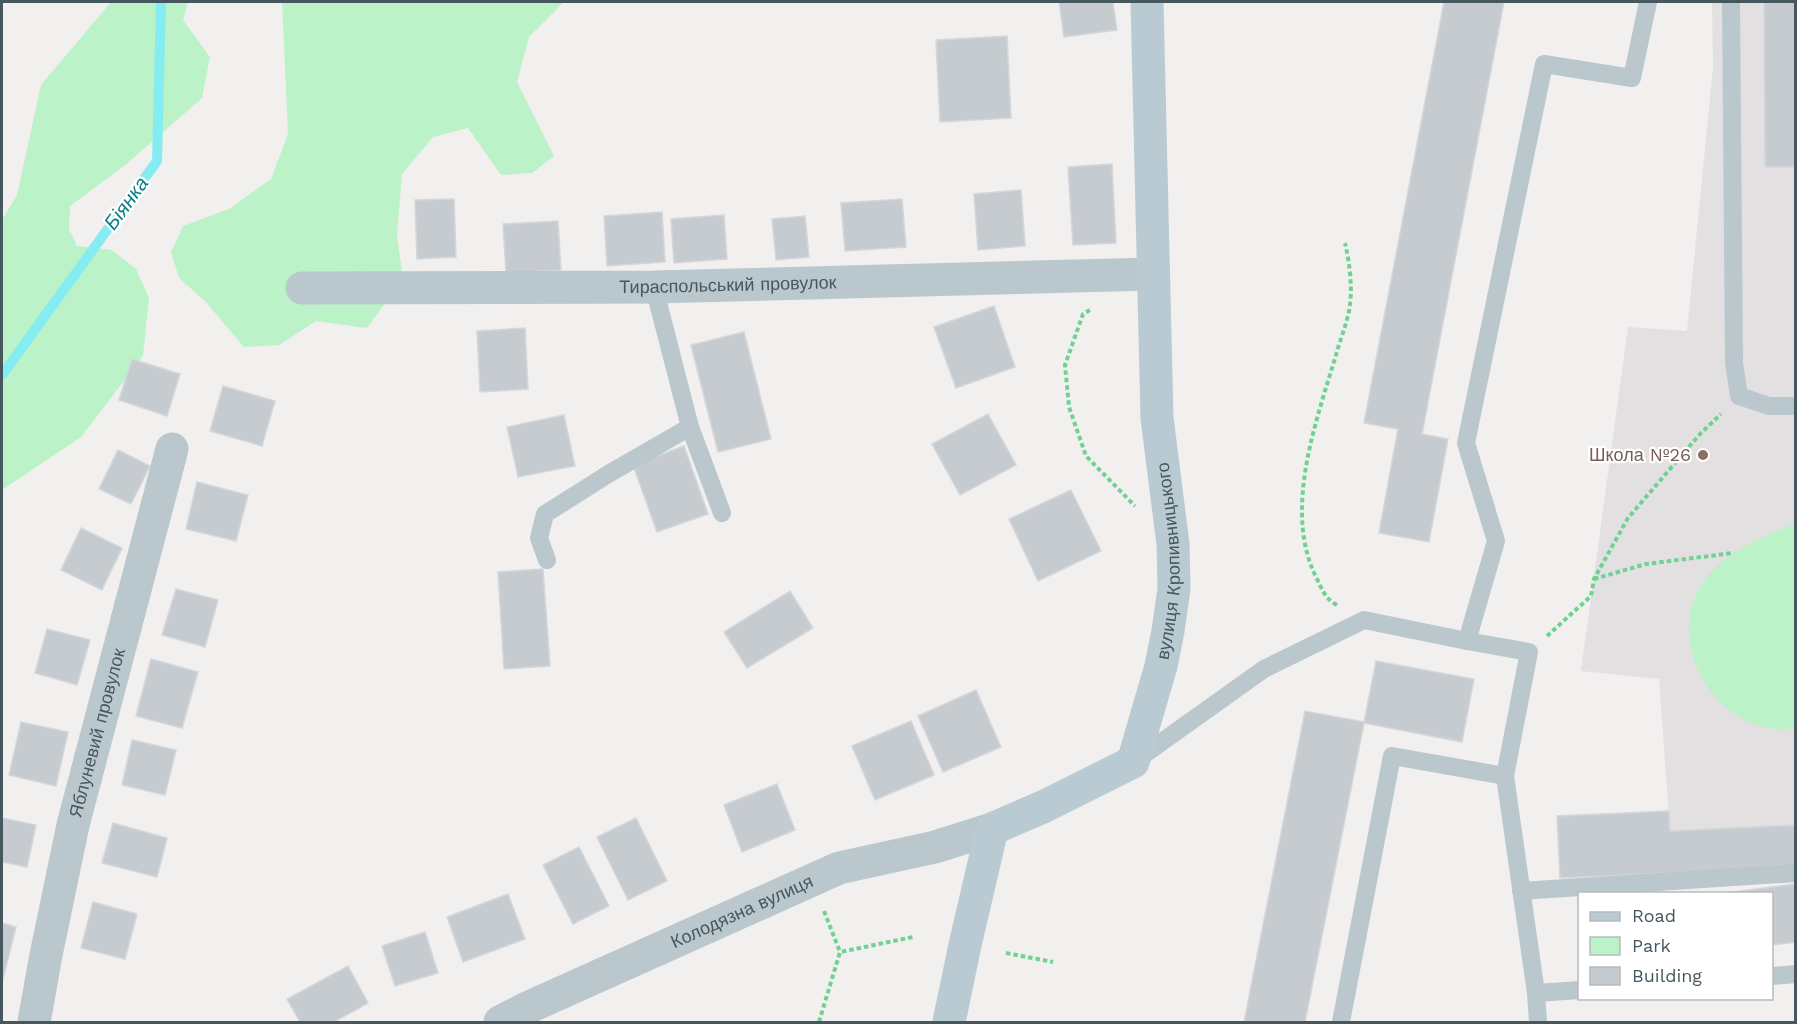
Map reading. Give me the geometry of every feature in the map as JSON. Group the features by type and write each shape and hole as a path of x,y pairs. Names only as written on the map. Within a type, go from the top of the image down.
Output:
{"main road":[{"name":"вулиця Кропивницького","path":"1133,762 1161,666 1174,589 1173,544 1157,418 1147,2"},
{"path":"949,1023 992,829 1045,806 1133,762"}],"street":[{"name":"Тираспольський провулок","path":"302,288 654,287 1153,274"},
{"name":"Яблуневий провулок","path":"34,1023 73,825 172,449"},
{"name":"Колодязна вулиця","path":"520,1018 839,868 935,847 992,829"}],"lane":[{"path":"1467,641 1496,541 1466,443 1544,64 1632,78 1648,2"},
{"path":"1731,2 1734,363 1739,396 1769,406 1796,406"},
{"path":"654,287 690,428 722,513"},
{"path":"548,560 539,538 545,514 610,473 690,428"},
{"path":"1133,762 1264,669 1364,620 1529,652 1505,776 1536,993 1538,1023"},
{"path":"1341,1023 1392,756 1505,776"},
{"path":"1521,891 1796,873"},
{"path":"1773,976 1796,974"},
{"path":"1536,993 1578,990"}],"path":[{"path":"1345,243 1351,267 1349,310 1320,409 1304,479 1302,523 1310,565 1328,600 1364,620"},
{"path":"1093,309 1083,314 1065,365 1069,407 1086,456 1138,509"},
{"path":"1529,652 1591,596 1594,579 1628,518 1700,434 1739,396"},
{"path":"1594,579 1646,564 1733,553"},
{"path":"813,880 840,952 819,1023"},
{"path":"840,952 913,937"},
{"path":"1006,953 1053,962"}],"shaded area":[{"name":"Школа №26","path":"1712,2 1795,2 1795,825 1670,831 1659,679 1581,671 1628,327 1687,331 1713,67"}],"green space":[{"path":"111,2 188,2 183,20 210,57 202,98 124,166 70,206 69,229 77,246 112,250 136,269 149,298 143,356 81,437 2,490 2,220 17,195 41,85"},
{"path":"282,2 564,2 529,37 517,82 554,156 532,173 501,175 468,128 433,137 402,174 397,235 403,279 367,328 316,321 279,345 244,347 205,301 179,278 171,252 183,226 229,209 271,179 288,134"},
{"path":"1795,523 1795,728 1769,728 1746,721 1725,706 1708,687 1696,664 1689,639 1690,614 1699,589 1718,566 1741,548"}],"building":[{"path":"1059,2 1113,2 1117,30 1064,37"},
{"path":"1444,2 1504,2 1422,434 1448,439 1429,542 1379,533 1398,429 1364,423"},
{"path":"1764,2 1796,2 1796,167 1765,167"},
{"path":"1007,36 1011,118 940,122 936,40"},
{"path":"1112,164 1116,243 1073,245 1068,167"},
{"path":"1021,190 1025,246 978,250 974,194"},
{"path":"454,199 456,257 417,259 415,200"},
{"path":"902,199 906,247 845,251 841,203"},
{"path":"662,212 665,262 607,266 604,216"},
{"path":"724,215 727,259 674,263 671,219"},
{"path":"805,216 809,257 776,260 772,219"},
{"path":"558,221 561,270 506,273 503,224"},
{"path":"994,306 1015,367 956,388 934,327"},
{"path":"525,328 528,389 480,392 477,331"},
{"path":"744,332 771,439 718,452 691,345"},
{"path":"132,359 180,374 167,416 119,400"},
{"path":"223,386 275,401 262,446 210,431"},
{"path":"988,414 1016,465 960,495 932,444"},
{"path":"564,415 575,466 518,477 507,427"},
{"path":"684,446 708,514 657,532 633,465"},
{"path":"118,450 150,466 131,504 99,489"},
{"path":"197,482 248,495 236,541 186,529"},
{"path":"1071,490 1101,551 1038,581 1009,519"},
{"path":"81,528 122,548 102,590 61,570"},
{"path":"543,569 550,666 504,669 498,572"},
{"path":"176,589 218,600 205,647 162,635"},
{"path":"790,591 813,628 747,668 724,632"},
{"path":"47,629 90,640 77,685 35,673"},
{"path":"151,659 198,672 182,728 136,716"},
{"path":"1376,661 1474,679 1462,742 1364,723 1305,1022 1244,1022 1305,711 1364,722"},
{"path":"976,690 1001,747 943,772 918,716"},
{"path":"911,721 934,775 875,800 852,746"},
{"path":"21,722 68,732 56,786 9,775"},
{"path":"132,740 176,750 165,795 122,785"},
{"path":"777,784 795,830 742,852 724,805"},
{"path":"1669,811 1670,831 1796,825 1796,867 1560,878 1557,816"},
{"path":"2,818 36,825 27,867 2,862"},
{"path":"636,818 667,881 628,900 597,837"},
{"path":"113,823 167,838 157,877 102,863"},
{"path":"579,847 609,906 573,924 543,865"},
{"path":"1796,884 1796,942 1773,945 1773,892 1732,892"},
{"path":"508,894 525,939 463,962 447,917"},
{"path":"93,902 137,914 125,959 81,948"},
{"path":"2,923 16,927 2,983"},
{"path":"425,932 438,973 395,986 382,946"},
{"path":"348,966 368,1003 334,1022 300,1022 287,999"}],"waterway":[{"name":"Біянка","path":"2,375 157,161 161,2"}],"place":[{"name":"Школа №26","path":"1703,455"}]}
